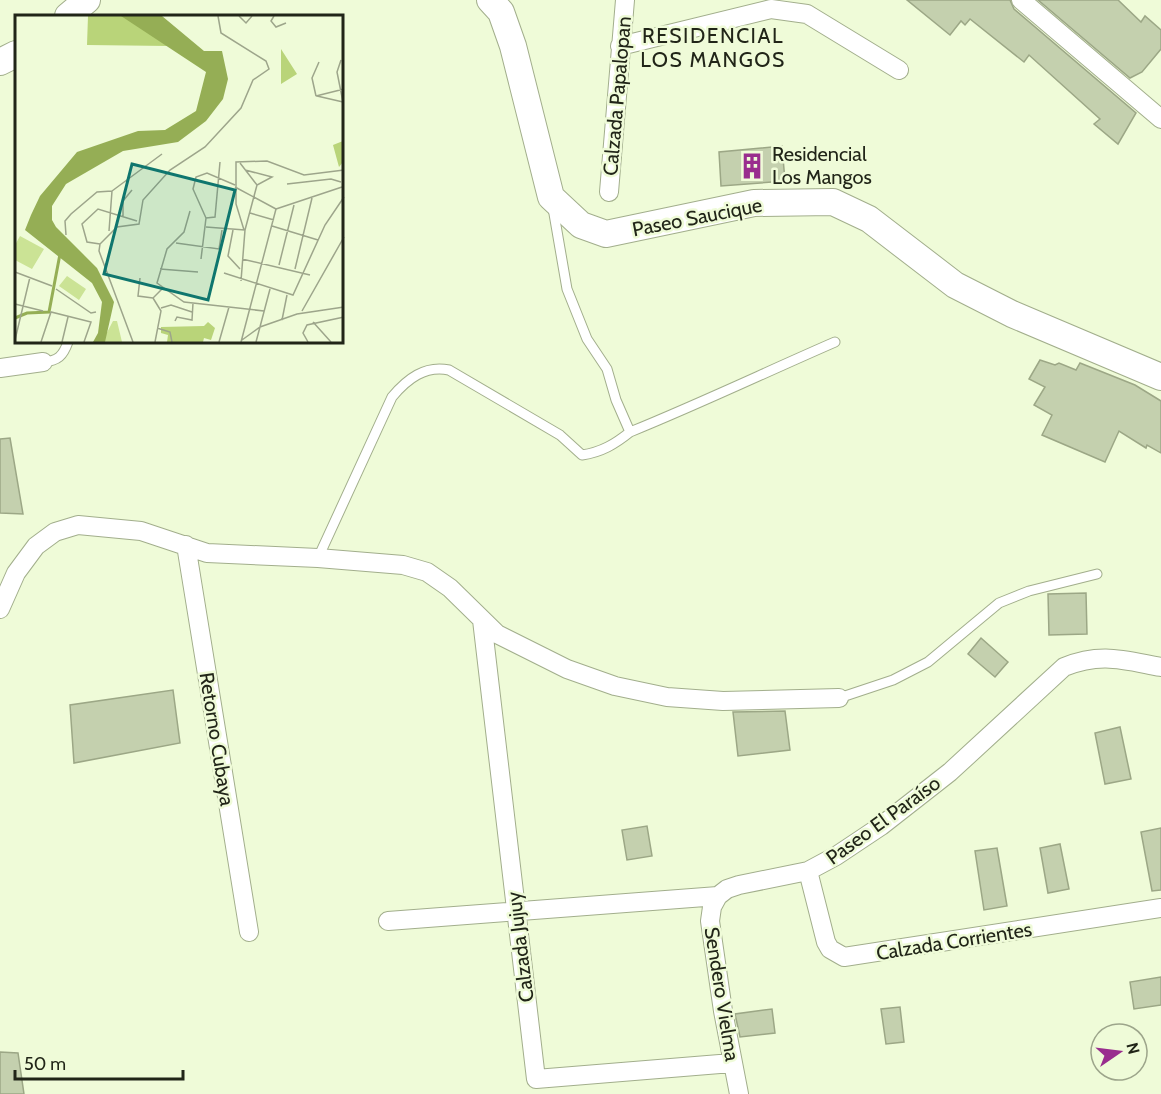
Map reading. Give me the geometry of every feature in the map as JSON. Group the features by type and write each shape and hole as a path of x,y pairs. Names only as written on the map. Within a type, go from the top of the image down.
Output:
{"street":[{"path":"69,15 87,0"},
{"path":"490,0 501,12 513,45 551,197"},
{"name":"Calzada Papalopan","path":"609,192 625,0"},
{"path":"1021,0 1161,119"},
{"path":"620,46 771,9 807,14 899,70"},
{"path":"0,62 15,54"},
{"name":"Paseo Saucique","path":"551,197 581,225 606,234 754,203 834,202 869,219 955,285 1023,319 1161,377"},
{"path":"0,368 43,362"},
{"path":"0,609 16,573 36,546 55,532 78,525 141,531 207,553 403,565 427,572 450,588 497,634 567,669 615,686 667,697 723,700 839,698"},
{"name":"Retorno Cubaya","path":"186,545 249,932"},
{"name":"Calzada Jujuy","path":"482,620 536,1079 732,1063"},
{"name":"Paseo El Paraíso","path":"388,921 718,896 727,889 739,885 808,871 836,856 881,826 950,772 1064,667 1082,660 1107,657 1161,667"},
{"name":"Calzada Corrientes","path":"808,871 826,942 830,949 844,957 1161,908"},
{"name":"Sendero Vielma","path":"718,896 712,907 710,921 739,1094"}],"lane":[{"path":"551,197 567,289 587,339 607,369 615,400 630,432"},
{"path":"318,558 392,397 403,383 425,371 437,368 449,370 560,435 582,455 597,453 612,446 630,432 663,420 708,397 835,342"},
{"path":"43,362 59,358 67,344"},
{"path":"839,698 893,680 928,662 999,603 1029,591 1097,574"}],"building":[{"path":"907,0 1010,0 1014,9 1136,113 1118,144 1094,124 1100,119 1029,55 1024,62 970,19 965,25 961,21 950,35"},
{"path":"1038,0 1118,0 1141,22 1145,16 1161,30 1161,49 1142,72 1130,78"},
{"name":"Residencial Los Mangos","path":"782,146 785,181 721,186 719,152"},
{"path":"1040,360 1055,365 1059,363 1076,370 1080,363 1135,385 1161,401 1161,453 1147,445 1146,448 1119,431 1105,462 1042,435 1052,415 1034,405 1045,387 1029,379"},
{"path":"10,438 23,514 0,513 0,439"},
{"path":"1086,593 1087,634 1049,635 1048,594"},
{"path":"981,638 1008,662 995,677 968,654"},
{"path":"173,690 180,743 74,763 70,705"},
{"path":"785,711 790,750 738,756 733,712"},
{"path":"1120,727 1131,779 1105,784 1095,733"},
{"path":"647,826 652,856 627,860 622,830"},
{"path":"1161,828 1161,890 1152,891 1141,832"},
{"path":"1060,844 1069,889 1048,893 1040,848"},
{"path":"997,848 1007,906 984,910 975,851"},
{"path":"1161,977 1161,1005 1134,1009 1130,982"},
{"path":"900,1007 904,1042 886,1044 881,1009"},
{"path":"772,1009 775,1033 740,1037 735,1014"},
{"path":"0,1052 18,1053 24,1094 0,1094"}],"place":[{"name":"Residencial Los Mangos","path":"752,166"}],"district":[{"name":"RESIDENCIAL LOS MANGOS","path":"713,47"}]}
